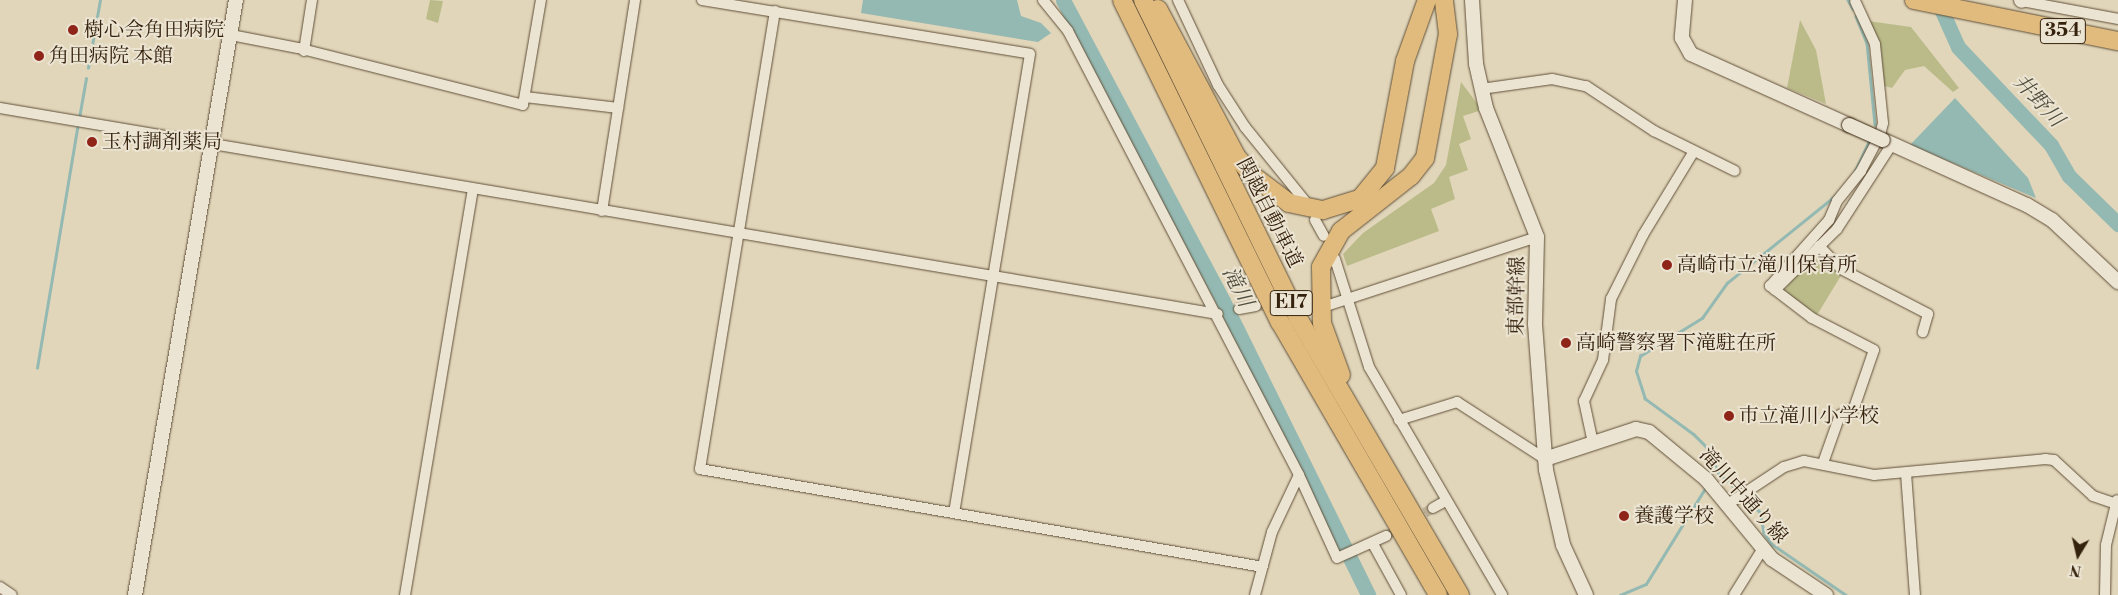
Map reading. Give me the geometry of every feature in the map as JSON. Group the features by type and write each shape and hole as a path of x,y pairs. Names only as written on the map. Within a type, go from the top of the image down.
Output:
{"highway":[{"name":"関越自動車道","path":"1122,0 1280,322 1438,595"},
{"name":"関越自動車道","path":"1143,0 1242,209 1377,458 1460,595"},
{"path":"1153,0 1236,156 1278,196 1313,210 1348,205 1369,190 1382,173 1392,145 1405,61 1427,0"},
{"path":"1377,458 1328,343 1320,280 1325,256 1341,231 1411,176 1425,158 1448,34 1444,0"},
{"name":"354","path":"1914,0 2118,30"},
{"name":"354","path":"1966,0 2005,14 2118,41"}],"street":[{"path":"136,595 236,0"},
{"path":"304,51 312,0"},
{"path":"231,36 304,51 524,105 541,0"},
{"path":"602,211 636,0"},
{"path":"702,0 1030,54 954,513"},
{"path":"1043,0 1068,32 1299,475 1332,550 1341,557 1373,544 1386,536"},
{"path":"1178,0 1199,49 1232,106 1304,201"},
{"name":"東部幹線","path":"1472,0 1481,89 1537,237 1535,314 1545,459 1563,545 1586,595"},
{"path":"1685,0 1682,38 1691,54 2027,205 2052,220 2118,282"},
{"path":"1775,290 1819,246 1858,201 1885,140 1875,44 1855,0"},
{"path":"2022,0 2118,19"},
{"path":"775,11 700,469 1263,567"},
{"path":"1481,89 1552,79 1586,86 1694,151 1735,170"},
{"path":"525,97 618,108"},
{"path":"0,108 473,190 1214,313"},
{"path":"1861,134 1885,140"},
{"path":"1823,463 1840,415 1854,408 1874,350 1812,318 1770,286 1829,220 1836,201 1885,140"},
{"path":"1594,443 1584,401 1603,360 1611,299 1643,234 1694,151"},
{"path":"406,595 473,190"},
{"path":"1315,220 1324,236"},
{"path":"1329,305 1537,237"},
{"path":"1819,246 1841,269 1928,314 1923,332"},
{"path":"1335,259 1366,360 1444,502 1502,595"},
{"path":"1239,309 1256,306"},
{"path":"1399,420 1457,402 1545,459"},
{"name":"滝川中通り線","path":"1545,459 1636,429 1648,432 1710,484 1728,504 1762,550 1826,595"},
{"path":"1728,504 1743,496 1784,467 1804,461 1823,463 1853,474 1906,473 2054,460 2093,496 2117,502 2106,545 2105,595"},
{"path":"1906,473 1915,595"},
{"path":"1255,595 1272,532 1299,475"},
{"path":"1433,508 1444,502"},
{"path":"1373,544 1401,595"},
{"path":"1734,595 1762,550"},
{"path":"0,587 12,595"}],"green space":[{"path":"430,0 443,1 438,23 426,19"},
{"path":"1800,20 1816,50 1826,104 1787,88"},
{"path":"1868,21 1911,27 1959,88 1953,92 1924,66 1905,70 1892,88 1881,85"},
{"path":"1461,82 1482,110 1463,116 1471,139 1459,144 1468,170 1449,177 1455,199 1431,209 1439,231 1347,266 1343,254 1363,233 1434,183 1446,165"},
{"path":"1815,254 1842,274 1817,315 1783,291"}],"water":[{"path":"863,0 1017,0 1021,16 1041,23 1051,33 1038,42 861,13"},
{"path":"1955,98 2028,178 2036,198 1910,145"}],"waterway":[{"path":"88,68 100,0"},
{"name":"滝川","path":"1063,0 1223,301 1368,595"},
{"path":"1848,0 1853,9"},
{"name":"井野川","path":"1937,0 1958,47 2051,145 2069,176 2118,224"},
{"path":"1856,16 1867,43 1875,125"},
{"path":"79,118 86,79"},
{"path":"37,368 78,124"},
{"path":"1855,171 1869,141"},
{"path":"1739,492 1718,473 1708,449 1694,435 1645,399 1636,371 1640,356 1702,318 1727,283 1836,195"},
{"path":"1620,595 1646,584 1706,487"},
{"path":"1745,498 1760,512 1764,533 1772,544 1846,595"}],"tunnel":[{"path":"1256,306 1326,305"},
{"path":"1386,536 1433,508"}],"place":[{"name":"樹心会角田病院","path":"73,30"},
{"name":"角田病院 本館","path":"39,56"},
{"name":"玉村調剤薬局","path":"92,142"},
{"name":"高崎市立滝川保育所","path":"1667,265"},
{"name":"高崎警察署下滝駐在所","path":"1566,343"},
{"name":"市立滝川小学校","path":"1729,416"},
{"name":"養護学校","path":"1624,516"}]}
